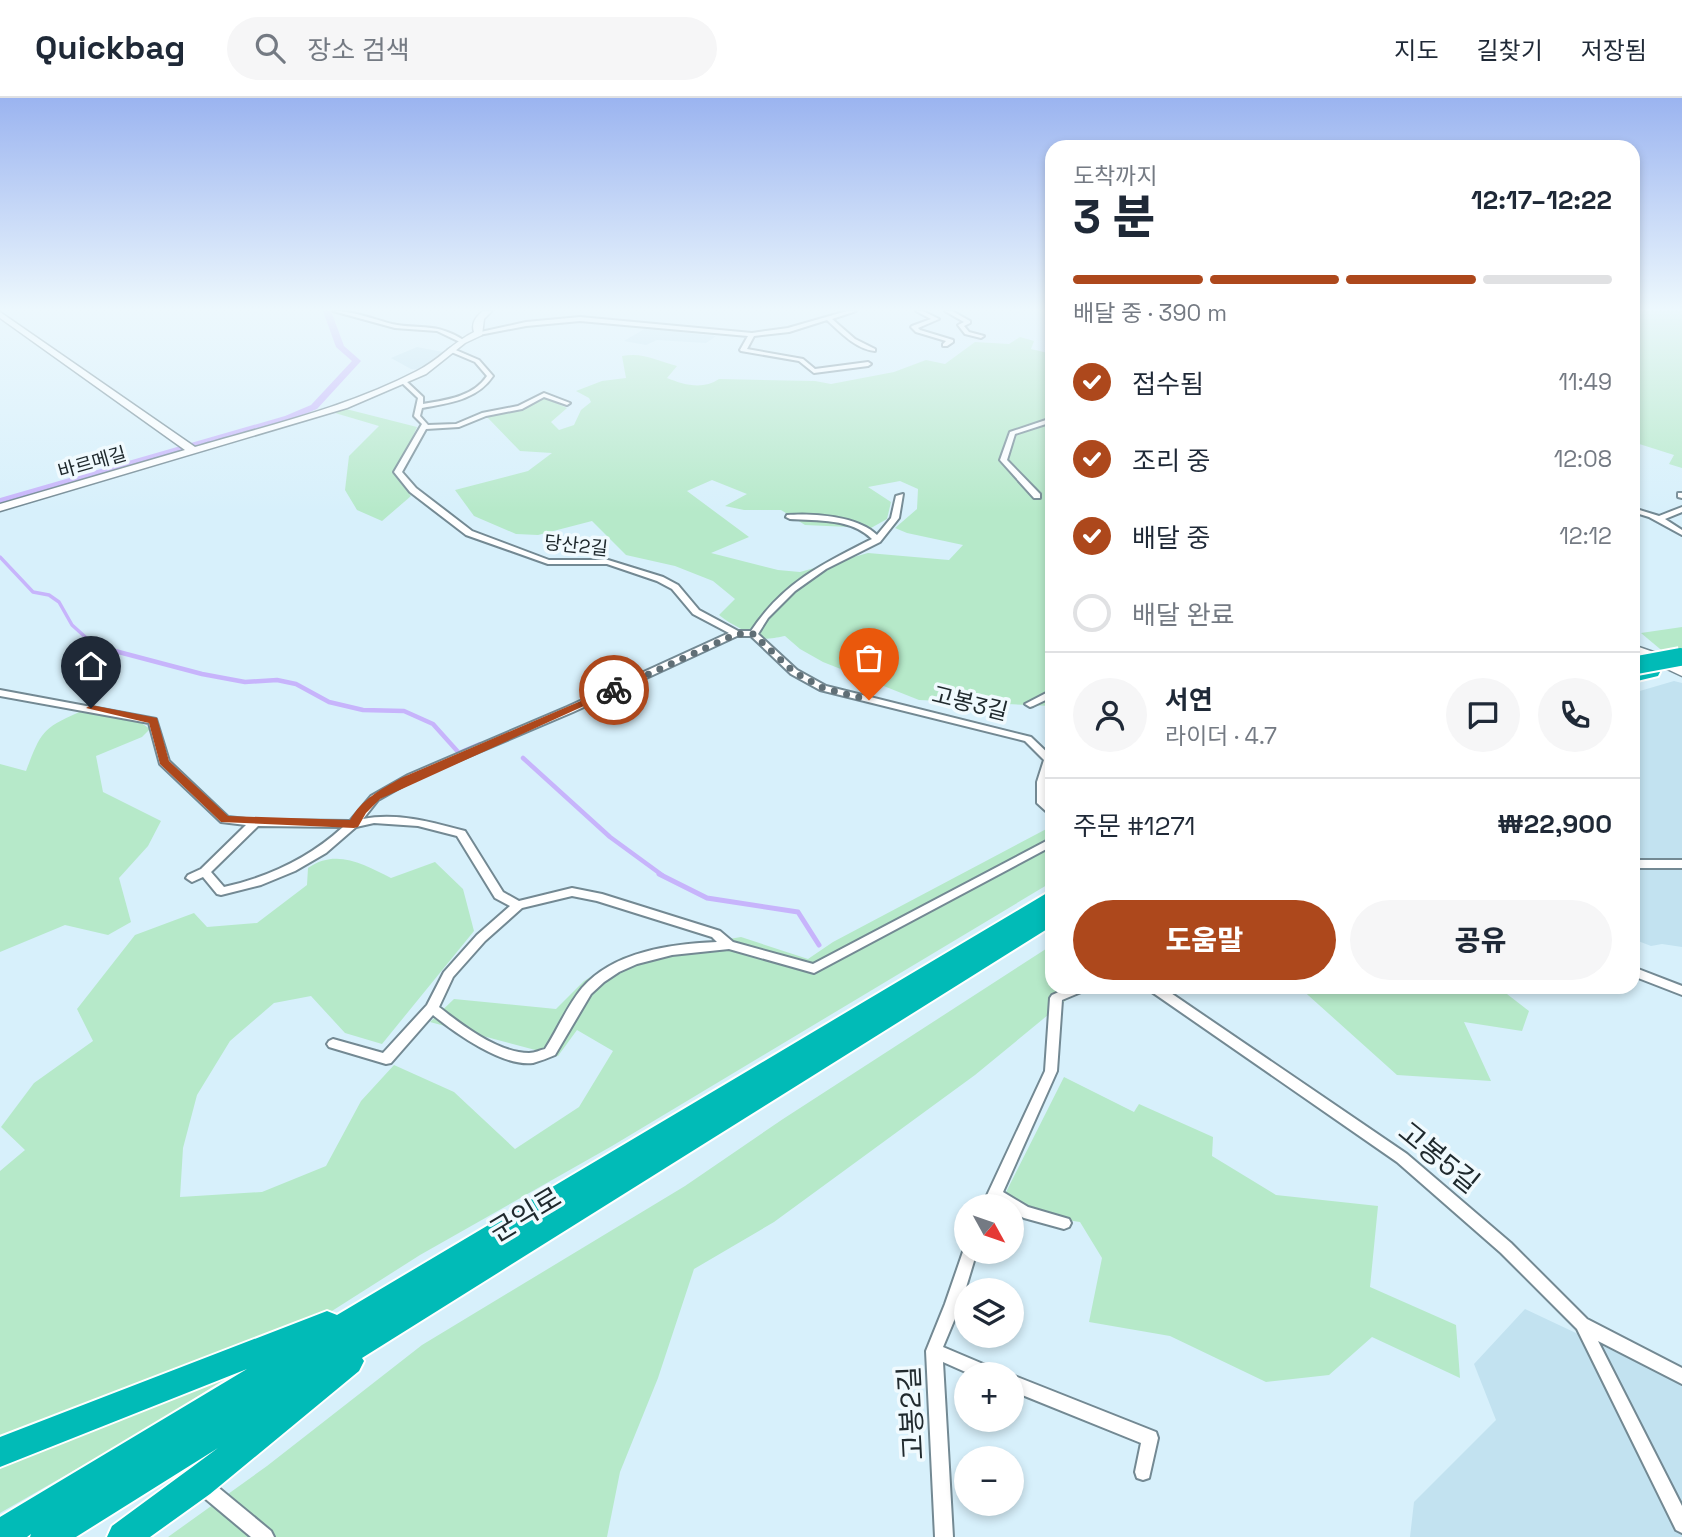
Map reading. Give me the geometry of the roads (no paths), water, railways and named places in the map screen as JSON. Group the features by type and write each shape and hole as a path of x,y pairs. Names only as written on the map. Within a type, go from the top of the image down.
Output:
{"highway":[{"path":"1640,666 1682,663"},
{"name":"군익로","path":"0,1535 1045,901"},
{"name":"군익로","path":"46,1537 1045,920"},
{"path":"0,1452 374,1306"},
{"path":"123,1537 199,1483 412,1310"}],"street":[{"path":"91,378 191,448"},
{"name":"바르메길","path":"0,508 191,448 312,417 411,378"},
{"path":"420,406 463,396 480,389 489,378"},
{"path":"404,382 421,398 417,416 425,424 424,428 457,426 484,414 520,408 544,395 567,403"},
{"path":"1037,496 1003,460 1012,433 1045,422"},
{"name":"당산2길","path":"424,428 398,472 413,490 469,533 548,562 608,562 660,579 675,587 696,612 736,634 753,634"},
{"path":"753,634 786,593 805,577 877,540 895,518 900,496"},
{"path":"1659,519 1682,509"},
{"path":"1640,512 1659,519 1682,533"},
{"path":"790,517 839,520 871,532 877,540"},
{"path":"205,872 221,891 245,887 284,873 321,853 354,824 361,811 376,796 736,634"},
{"name":"고봉3길","path":"753,634 794,672 823,688 1028,739 1045,756"},
{"path":"1640,665 1660,659 1682,663"},
{"path":"0,692 153,720 164,762 225,820 354,824 373,820 418,823 461,833 499,895 518,905"},
{"path":"1030,704 1045,696"},
{"name":"고봉3길","path":"1045,773 1042,803 1045,805"},
{"path":"192,878 205,872 255,823"},
{"path":"432,1008 455,1027 495,1048 530,1058 550,1052 587,990 607,973 642,958 693,947 729,945 814,969 1045,845"},
{"path":"1640,864 1682,864"},
{"path":"333,1044 386,1059 432,1008 448,975 481,938 518,905 572,892 598,897 716,934 729,945"},
{"path":"1640,974 1682,992"},
{"path":"995,1194 1051,1071 1056,998 1065,994"},
{"name":"고봉5길","path":"1163,994 1402,1158 1506,1248 1582,1324 1682,1376"},
{"path":"1024,1212 1064,1223"},
{"name":"고봉2길","path":"943,1537 934,1351 966,1264"},
{"path":"1582,1324 1682,1524"},
{"path":"934,1351 960,1362"},
{"path":"1024,1388 1150,1438 1143,1472"},
{"path":"199,1483 264,1537"}],"waterway":[{"path":"0,501 288,418 314,407 341,378"},
{"path":"0,557 33,592 49,595 59,602 72,625 92,643"},
{"path":"90,641 96,646 202,674 245,682 277,680 296,684 329,702 363,710 404,711 433,724 459,753 480,744"},
{"path":"523,758 610,837 662,875"},
{"path":"659,874 707,898 798,912 819,945"}]}
